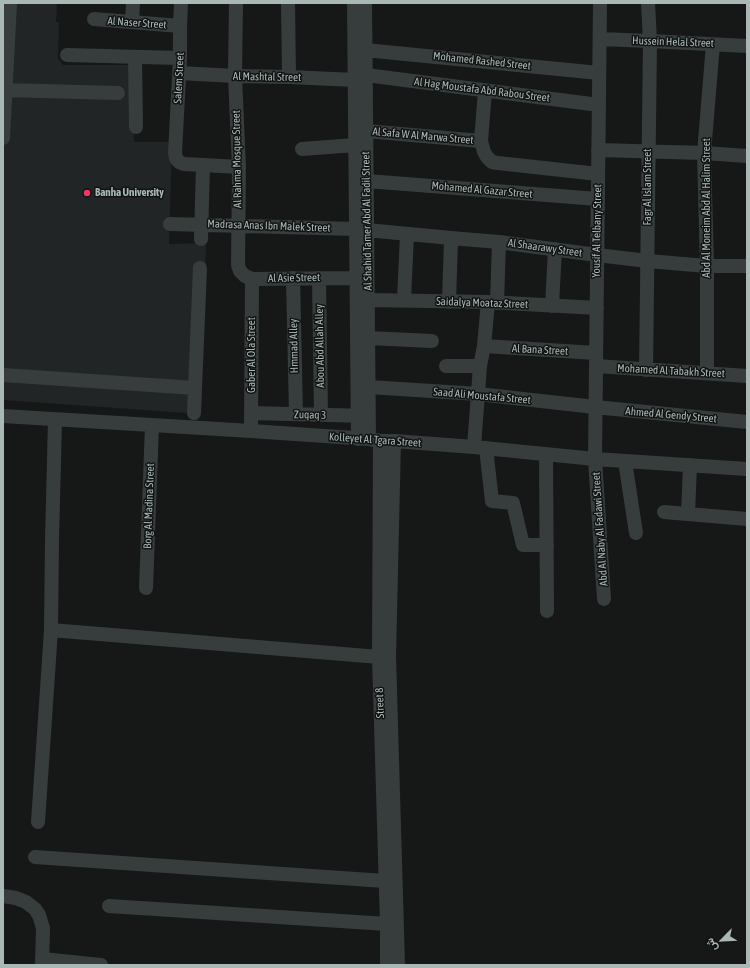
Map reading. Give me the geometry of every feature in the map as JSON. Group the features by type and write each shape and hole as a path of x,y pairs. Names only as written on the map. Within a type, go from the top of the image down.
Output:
{"street":[{"path":"3,138 4,90 10,3"},
{"path":"132,22 133,3"},
{"name":"Salem Street","path":"182,3 175,153 179,162 184,164 203,165"},
{"name":"Al Rahma Mosque Street","path":"236,3 235,76 239,167 238,265"},
{"path":"288,3 289,77"},
{"name":"Al Shahid Tamer Abd Al Fadil Street","path":"354,3 366,131 367,181 356,278 363,416 369,440"},
{"name":"Al Shahid Tamer Abd Al Fadil Street","path":"363,416 369,387 368,300 355,145 360,78 365,50 365,3"},
{"name":"Yousif Al Telbany Street","path":"595,459 600,3"},
{"name":"Fagr Al Islam Street","path":"646,370 650,41 648,3"},
{"name":"Al Naser Street","path":"94,19 180,26"},
{"name":"Hussein Helal Street","path":"600,39 747,46"},
{"name":"Abd Al Moneim Abd Al Halim Street","path":"706,373 707,266 704,153 713,44"},
{"name":"Mohamed Rashed Street","path":"365,50 599,73"},
{"path":"67,55 180,58"},
{"path":"136,57 136,127"},
{"name":"Al Mashtal Street","path":"179,73 235,76 360,78"},
{"name":"Al Hag Moustafa Abd Rabou Street","path":"360,78 599,105"},
{"path":"4,90 118,93"},
{"path":"485,91 481,141 484,152 492,162 598,174"},
{"name":"Al Safa W Al Marwa Street","path":"366,131 481,141"},
{"path":"302,149 355,145"},
{"path":"598,150 704,153 747,156"},
{"path":"201,239 203,165 239,167"},
{"name":"Mohamed Al Gazar Street","path":"367,181 598,199"},
{"name":"Madrasa Anas Ibn Malek Street","path":"170,224 361,230"},
{"name":"Al Shaarawy Street","path":"361,230 498,242 597,255 707,266 747,266"},
{"path":"404,300 407,234"},
{"path":"449,302 451,238"},
{"path":"498,242 493,303 480,366 478,394 480,448 492,501 513,503 523,545 547,545"},
{"path":"552,306 556,249"},
{"name":"Al Asie Street","path":"238,265 240,271 245,276 252,279 356,278"},
{"path":"194,413 200,268"},
{"name":"Hmmad Alley","path":"293,278 296,414"},
{"name":"Abou Abd Allah Alley","path":"319,278 321,415"},
{"name":"Gaber Al Ola Street","path":"251,431 252,279"},
{"name":"Saidalya Moataz Street","path":"368,300 493,303 596,308"},
{"path":"368,338 432,341"},
{"name":"Al Bana Street","path":"484,346 596,360"},
{"name":"Mohamed Al Tabakh Street","path":"596,360 646,370 747,376"},
{"path":"446,366 480,366"},
{"path":"3,375 195,388"},
{"name":"Saad Ali Moustafa Street","path":"369,387 478,394 595,407"},
{"name":"Ahmed Al Gendy Street","path":"595,407 747,422"},
{"name":"Zuqaq 3","path":"251,412 363,416"},
{"name":"Kolleyet Al Tgara Street","path":"3,416 394,441 595,459 747,469"},
{"path":"38,822 51,630 55,420"},
{"name":"Borg Al Madina Street","path":"146,588 152,425"},
{"name":"Street 8","path":"369,440 379,657 385,706 398,965"},
{"name":"Street 8","path":"387,965 385,881 385,706 389,656 394,441"},
{"path":"546,454 547,611"},
{"name":"Abd Al Naby Al Fadawi Street","path":"595,459 604,599"},
{"path":"625,460 636,533"},
{"path":"688,514 690,465"},
{"path":"664,512 747,519"},
{"path":"51,630 379,657"},
{"path":"35,857 385,881"},
{"path":"3,896 16,898 26,902 35,909 39,915 43,928 42,962 101,965"},
{"path":"109,906 387,924"}],"shaded area":[{"name":"Banha University","path":"3,3 57,3 56,22 59,22 58,58 63,65 133,65 134,142 172,142 169,244 206,243 201,414 3,400"}],"place":[{"name":"Banha University","path":"87,193"}]}
